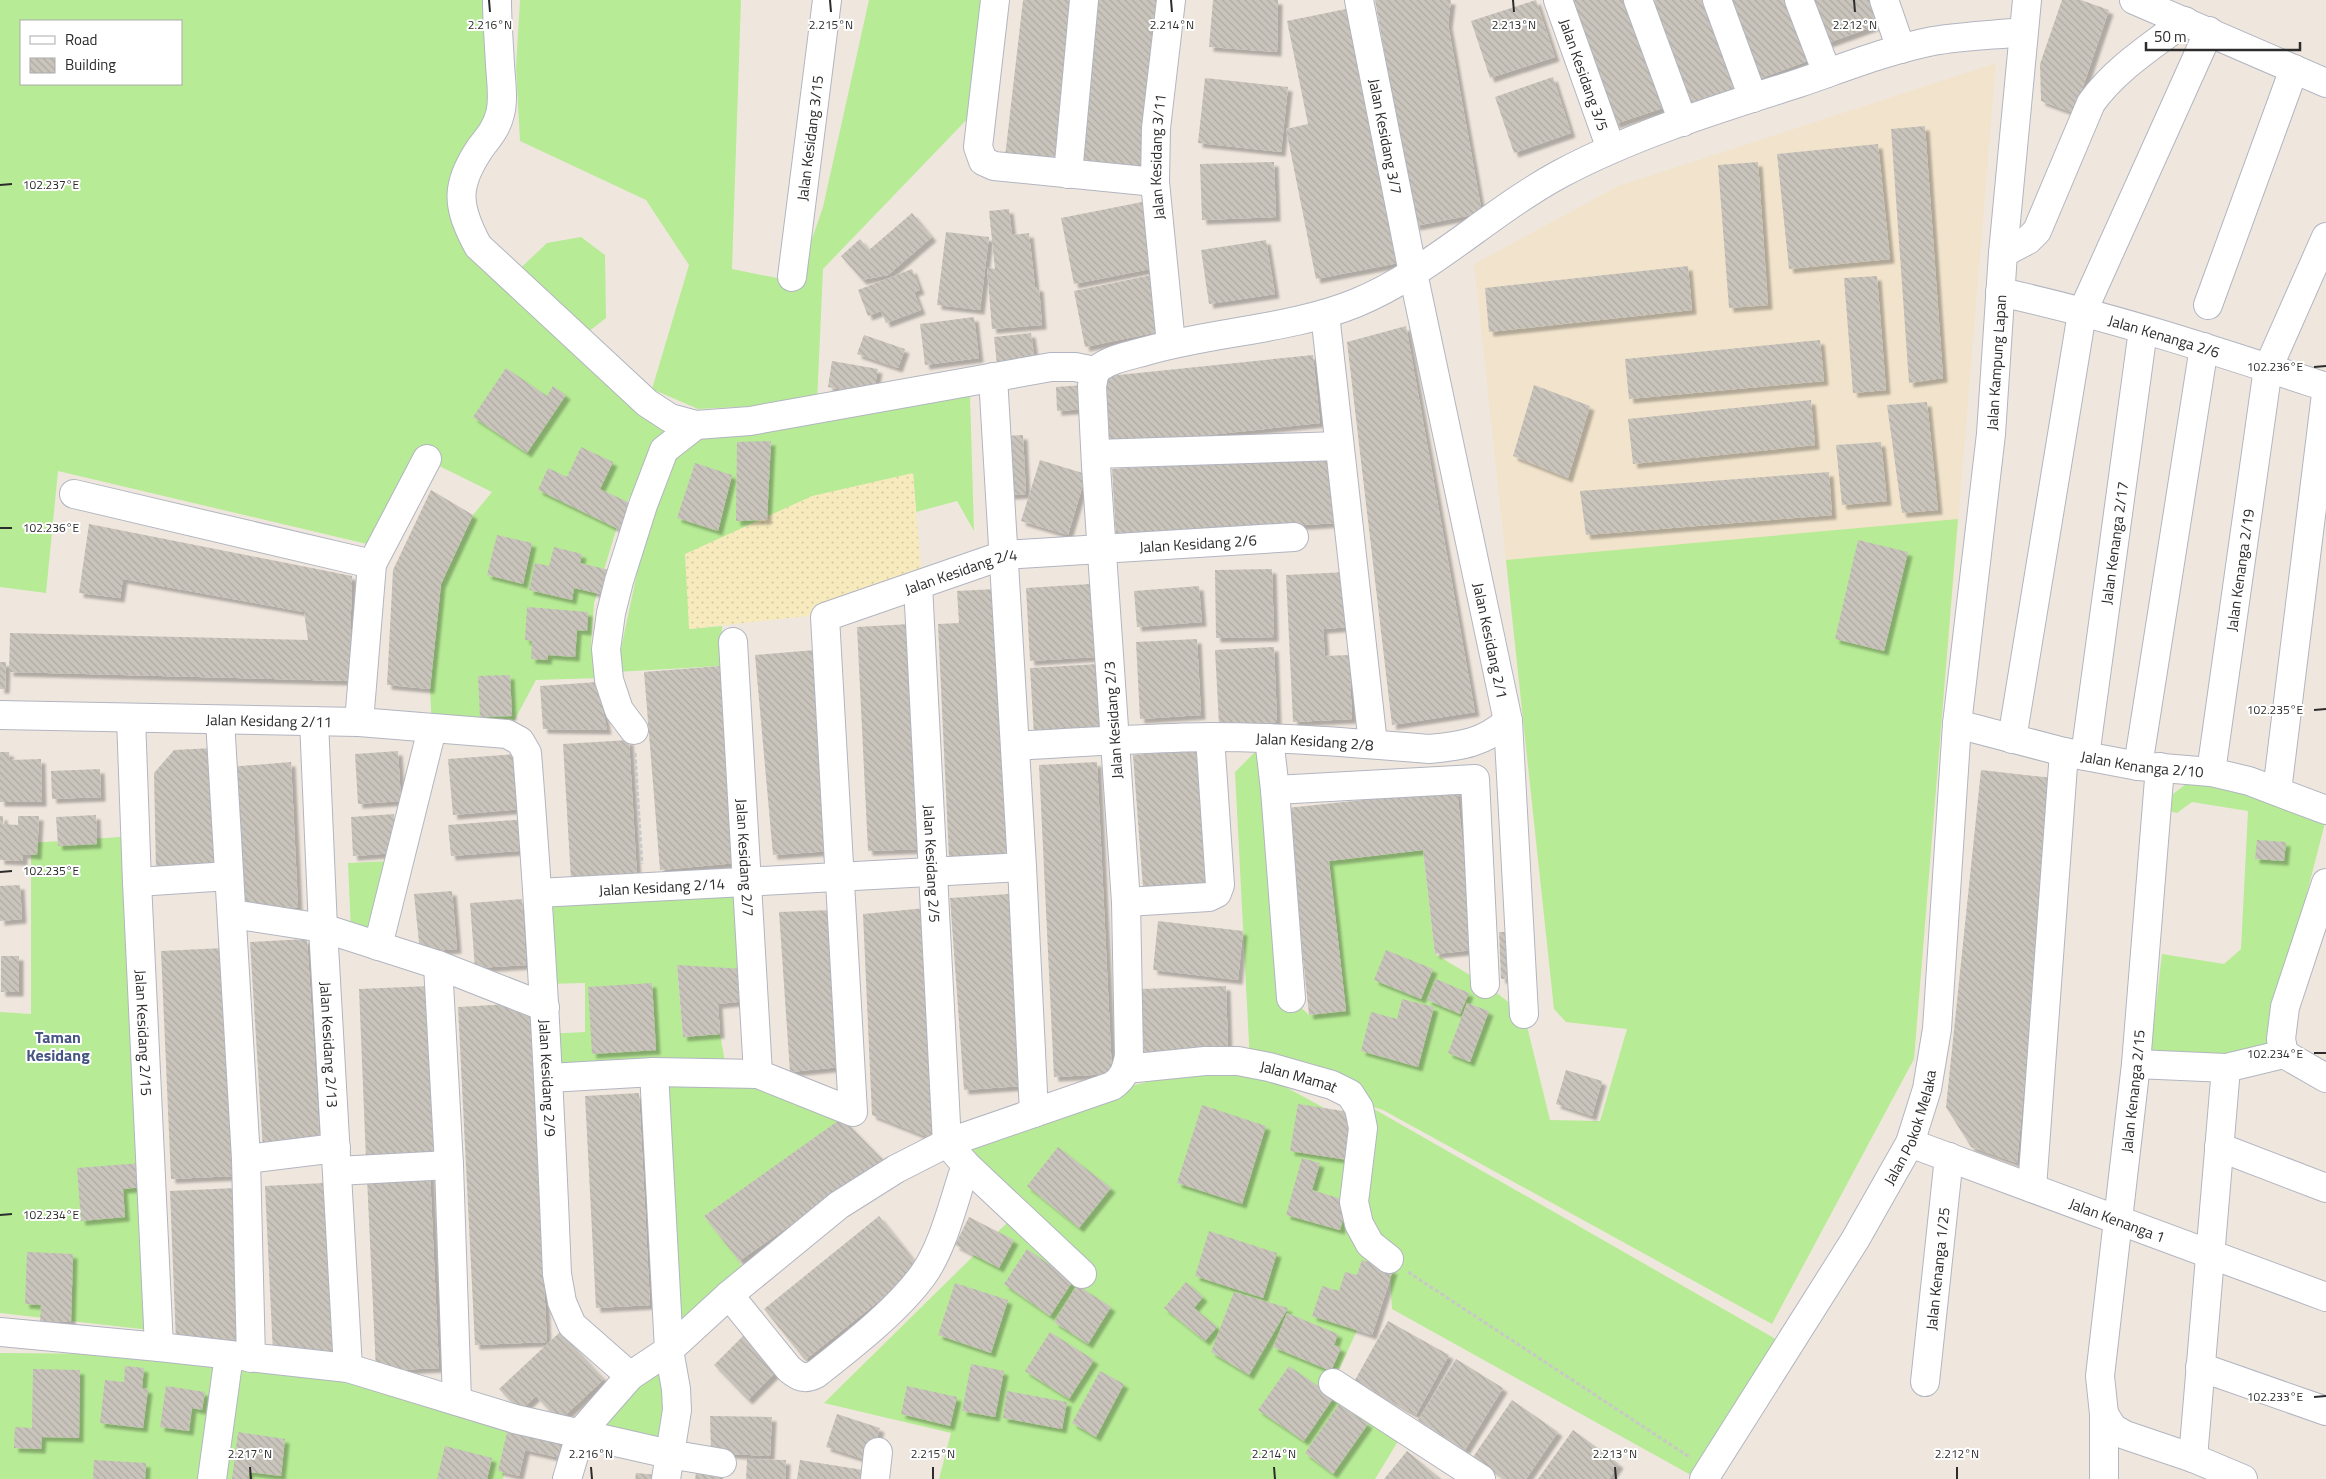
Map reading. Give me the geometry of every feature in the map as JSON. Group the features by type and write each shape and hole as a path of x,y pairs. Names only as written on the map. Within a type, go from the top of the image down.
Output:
{"street":[{"path":"497,0 502,93 500,114 494,129 470,163 462,183 461,204 468,228 478,246 646,403 670,418 696,425 750,421 1051,367 1075,367 1095,370 1104,363 1171,344 1296,322 1325,314 1382,291 1413,273 1508,205 1560,174 1611,149 1683,122 1901,49 1934,41 2024,32"},
{"name":"Jalan Kesidang 3/15","path":"792,277 827,0"},
{"path":"995,0 978,147 983,161 994,166 1155,182"},
{"path":"1068,174 1084,0"},
{"name":"Jalan Kesidang 3/11","path":"1171,0 1156,128 1155,182 1171,344"},
{"name":"Jalan Kesidang 3/7","path":"1360,0 1413,273"},
{"name":"Jalan Kesidang 3/5","path":"1558,0 1611,149"},
{"path":"1638,0 1683,122"},
{"path":"1717,0 1753,98"},
{"path":"1799,0 1827,74"},
{"path":"1884,0 1901,49"},
{"name":"Jalan Kampung Lapan","path":"1956,724 1991,434 2003,253 2028,0"},
{"path":"2134,0 2326,83"},
{"path":"2003,253 2028,240 2037,231 2091,103 2103,86 2117,72 2197,26"},
{"path":"2012,739 2082,313 2197,26"},
{"path":"2208,305 2294,69"},
{"name":"Jalan Kenanga 2/19","path":"2211,772 2268,368 2326,237"},
{"name":"Jalan Kesidang 2/1","path":"1413,273 1508,721 1524,1014"},
{"name":"Jalan Kenanga 2/6","path":"2000,292 2204,347 2326,387"},
{"path":"1325,314 1373,744"},
{"name":"Jalan Kenanga 2/17","path":"2032,1188 2074,754 2143,330"},
{"name":"Jalan Kenanga 2/15","path":"2104,1479 2104,1414 2100,1376 2120,1220 2136,1064 2149,767 2204,347"},
{"name":"Jalan Kesidang 2/3","path":"1095,370 1092,386 1126,902 1129,1056 1126,1070"},
{"path":"993,377 1022,867 1034,1113"},
{"path":"2277,790 2326,394"},
{"path":"634,730 619,710 609,680 606,648 611,613 643,505 664,450 696,425"},
{"path":"1096,454 1339,446"},
{"path":"359,722 372,564 427,459"},
{"path":"74,494 372,564"},
{"name":"Jalan Kesidang 2/6","path":"1102,548 1294,537"},
{"name":"Jalan Kesidang 2/4","path":"840,876 825,617 1004,555 1102,548"},
{"name":"Jalan Kesidang 2/5","path":"918,585 935,871 948,1143"},
{"name":"Jalan Kesidang 2/7","path":"733,642 758,1074"},
{"name":"Jalan Kesidang 2/11","path":"0,715 359,722 506,734 520,741 527,753"},
{"name":"Jalan Kesidang 2/15","path":"131,718 159,1346"},
{"path":"212,1479 240,1356 246,1159 220,720"},
{"name":"Jalan Kesidang 2/8","path":"1015,746 1210,737 1269,738 1430,748 1454,747 1476,742 1494,734 1508,721"},
{"name":"Jalan Kesidang 2/13","path":"314,722 323,928 348,1368"},
{"name":"Jalan Kenanga 2/10","path":"1956,724 2074,754 2149,767 2211,772 2248,780 2326,810"},
{"name":"Jalan Pokok Melaka","path":"1706,1474 1855,1240 1910,1143 1927,1089 1936,1029 1956,724"},
{"path":"378,946 432,729"},
{"path":"1126,902 1210,897 1217,893 1220,885 1210,737"},
{"path":"1269,738 1275,790 1291,998"},
{"name":"Jalan Kesidang 2/9","path":"527,753 545,1007 557,1274 562,1302 572,1325 630,1376"},
{"path":"1275,790 1475,779 1484,984"},
{"name":"Jalan Kesidang 2/14","path":"538,892 1022,867"},
{"path":"137,882 229,876"},
{"path":"549,1078 654,1072 758,1074 854,1112 840,876"},
{"path":"2284,1054 2281,1038 2285,1007 2326,883"},
{"path":"232,914 323,928 438,965 545,1007"},
{"path":"438,965 449,1165 457,1401"},
{"path":"2136,1064 2226,1068 2284,1054 2326,1078"},
{"name":"Jalan Mamat","path":"1126,1070 1205,1061 1238,1061 1269,1067 1332,1085 1350,1094 1359,1108 1362,1128 1354,1202 1359,1224 1370,1244 1389,1259"},
{"path":"2193,1458 2226,1068"},
{"path":"567,1479 581,1432 630,1376 669,1350 729,1295 839,1205 896,1169 948,1143 1112,1086 1121,1080 1126,1070"},
{"path":"654,1072 669,1350 676,1389 677,1410 668,1467"},
{"path":"948,1143 966,1165 1082,1274"},
{"name":"Jalan Kenanga 1","path":"1910,1143 2326,1297"},
{"path":"2219,1147 2326,1188"},
{"name":"Jalan Kenanga 1/25","path":"1925,1382 1949,1157"},
{"path":"246,1159 337,1160 449,1165"},
{"path":"729,1295 789,1370 799,1377 807,1378 816,1374 885,1315 923,1276 934,1257 966,1165"},
{"path":"0,1332 159,1346 348,1368 515,1418 581,1432 668,1467 722,1463"},
{"path":"2200,1367 2326,1411"},
{"path":"1333,1383 1480,1479"},
{"path":"2104,1414 2113,1428 2125,1435 2193,1458 2226,1476"},
{"path":"875,1479 878,1452"}],"path":[{"path":"634,730 643,887"},
{"path":"1389,1259 1706,1474"}],"shaded area":[{"path":"1996,63 1914,1059 1566,1022 1554,1009 1474,264 1618,186"}],"green space":[{"path":"0,0 489,0 494,129 461,204 511,277 547,243 581,237 605,255 606,318 579,339 683,435 970,396 974,531 957,501 916,512 913,473 689,629 722,626 720,666 616,672 663,451 638,481 620,517 594,603 591,646 601,678 536,680 507,734 432,729 430,689 441,584 473,515 492,492 427,460 367,544 58,471 46,593 0,587"},
{"path":"520,0 741,0 732,269 797,282 823,207 869,0 991,0 974,112 823,269 817,403 698,409 652,389 689,265 646,200 520,141 516,67"},
{"path":"1958,519 1914,1059 1772,1324 1383,1110 1367,1105 1788,1346 1698,1479 1392,1309 1389,1260 1333,1383 1400,1438 1375,1479 939,1479 951,1433 824,1403 1017,1213 947,1143 1078,1098 1238,1061 1361,1128 1363,1103 1250,1063 1235,772 1269,738 1291,998 1309,1015 1346,1010 1329,861 1423,850 1435,954 1485,984 1524,1014 1550,1120 1600,1121 1627,1029 1566,1022 1554,1009 1506,560"},
{"path":"2191,780 2251,787 2326,819 2268,1044 2215,1059 2150,1056 2162,954 2224,964 2241,949 2248,811 2192,802 2177,813 2170,811 2173,794"},
{"path":"135,836 159,1331 0,1313 0,1012 31,1014 31,843"},
{"path":"393,861 375,937 351,932 348,863"},
{"path":"747,881 752,970 677,966 683,1037 720,1034 727,1073 549,1078 547,1034 585,1032 585,983 544,984 538,893"},
{"path":"758,1074 853,1112 704,1216 739,1261 746,1274 678,1329 662,1082"},
{"path":"669,1350 669,1454 582,1433"},
{"path":"0,1353 229,1355 515,1419 503,1479 0,1479"}],"sand":[{"path":"913,473 921,569 808,616 689,629 685,554 812,496"}],"building":[{"path":"1023,0 1076,0 1056,164 1005,157"},
{"path":"1098,0 1157,0 1140,173 1081,167"},
{"path":"1213,0 1278,0 1277,52 1209,47"},
{"path":"1375,0 1451,0 1448,24 1482,213 1415,226"},
{"path":"1536,0 1555,57 1490,78 1471,21"},
{"path":"1573,0 1626,0 1663,108 1615,124"},
{"path":"1650,0 1707,0 1739,92 1688,110"},
{"path":"1730,0 1791,0 1813,59 1759,79"},
{"path":"1809,0 1878,0 1886,22 1825,44"},
{"path":"2062,0 2081,0 2109,10 2074,113 2041,101 2040,64"},
{"path":"1346,9 1398,263 1316,279 1286,129 1308,124 1287,21"},
{"path":"1553,77 1571,133 1514,153 1495,97"},
{"path":"1205,78 1288,87 1281,152 1198,143"},
{"path":"1925,126 1943,378 1909,383 1891,129"},
{"path":"1878,144 1890,259 1789,269 1777,154"},
{"path":"1274,162 1276,217 1202,220 1200,164"},
{"path":"1758,162 1768,305 1729,308 1718,165"},
{"path":"1142,202 1155,268 1074,284 1061,218"},
{"path":"1009,209 1012,235 1029,233 1035,287 1039,287 1042,325 992,329 987,267 995,269 989,211"},
{"path":"912,213 932,237 888,275 862,280 841,256 860,239 869,250"},
{"path":"946,232 989,237 980,310 937,305"},
{"path":"1266,240 1275,294 1209,304 1201,250"},
{"path":"1688,266 1692,310 1489,332 1485,288"},
{"path":"912,269 920,290 914,292 921,310 886,323 881,311 868,316 858,290"},
{"path":"1152,275 1163,331 1085,347 1074,291"},
{"path":"1877,276 1886,390 1853,393 1844,278"},
{"path":"974,317 979,358 925,365 920,324"},
{"path":"1406,326 1475,712 1392,725 1347,342"},
{"path":"1031,333 1035,361 997,365 994,337"},
{"path":"864,335 905,349 898,368 857,354"},
{"path":"1820,340 1824,381 1629,399 1625,359"},
{"path":"1313,355 1320,423 1106,446 1099,377"},
{"path":"832,361 878,369 873,396 828,387"},
{"path":"506,368 547,396 553,386 566,395 527,453 473,417"},
{"path":"1085,385 1086,409 1057,411 1056,387"},
{"path":"1534,385 1590,406 1568,478 1513,456"},
{"path":"1811,400 1815,445 1633,464 1628,419"},
{"path":"1927,402 1938,510 1902,513 1887,405"},
{"path":"1023,435 1026,494 1009,495 1006,436"},
{"path":"771,441 767,520 736,521 737,442"},
{"path":"1881,442 1887,501 1842,505 1836,445"},
{"path":"581,447 613,462 600,489 632,504 620,530 538,490 548,468 567,477"},
{"path":"1332,455 1336,523 1116,537 1112,469"},
{"path":"1040,460 1086,474 1068,535 1021,521"},
{"path":"695,463 732,475 718,531 677,518"},
{"path":"1829,472 1832,515 1586,535 1580,491"},
{"path":"431,490 473,515 441,584 430,689 387,685 393,570"},
{"path":"89,524 352,576 349,681 9,672 10,633 308,640 304,612 123,579 120,598 79,593"},
{"path":"497,535 532,543 523,584 487,575"},
{"path":"1858,540 1908,552 1884,651 1835,639"},
{"path":"554,547 582,554 580,563 609,570 604,595 574,588 572,600 529,590 535,563 549,566"},
{"path":"1272,569 1274,637 1216,638 1215,570"},
{"path":"1347,572 1350,627 1323,629 1325,656 1349,655 1352,719 1293,722 1286,575"},
{"path":"1090,584 1095,657 1030,661 1026,588"},
{"path":"1199,586 1202,622 1137,627 1134,591"},
{"path":"996,589 1009,855 949,858 938,624 959,623 957,591"},
{"path":"527,607 588,612 587,631 577,630 575,657 548,655 547,660 531,659 532,641 525,640"},
{"path":"910,624 922,849 868,851 857,627"},
{"path":"1197,639 1201,715 1140,719 1136,642"},
{"path":"1274,647 1277,722 1219,725 1215,650"},
{"path":"815,650 830,851 773,855 755,655"},
{"path":"0,662 6,662 5,689 0,689"},
{"path":"1098,664 1102,731 1034,735 1030,668"},
{"path":"720,666 736,863 660,870 644,672"},
{"path":"510,675 512,716 480,717 478,676"},
{"path":"597,682 607,730 543,729 540,686"},
{"path":"629,740 637,876 571,880 563,744"},
{"path":"213,748 216,869 156,872 154,773 174,750"},
{"path":"1196,750 1206,883 1143,888 1133,755"},
{"path":"398,751 401,801 358,804 355,754"},
{"path":"0,752 9,752 10,760 41,759 42,802 0,802"},
{"path":"516,754 521,809 453,815 448,759"},
{"path":"291,762 298,907 236,911 229,767"},
{"path":"1097,762 1112,1074 1054,1077 1039,765"},
{"path":"100,769 101,797 52,799 51,771"},
{"path":"1981,770 2053,778 2017,1163 1971,1147 1946,1107"},
{"path":"1457,790 1474,950 1435,954 1423,850 1329,861 1346,1011 1309,1015 1287,808"},
{"path":"394,814 396,853 353,856 351,817"},
{"path":"96,815 97,844 58,846 56,817"},
{"path":"0,816 3,816 3,824 18,825 18,816 39,816 37,855 23,854 23,861 0,860"},
{"path":"528,819 531,850 451,856 448,825"},
{"path":"2257,840 2286,842 2284,861 2255,859"},
{"path":"20,885 22,919 0,921 0,886"},
{"path":"452,891 457,949 420,952 414,894"},
{"path":"1009,894 1022,1086 964,1090 950,898"},
{"path":"522,899 526,965 475,968 470,903"},
{"path":"926,908 935,1140 872,1115 863,914"},
{"path":"832,910 840,1067 790,1072 779,912"},
{"path":"1158,921 1243,931 1238,980 1153,970"},
{"path":"1499,932 1513,932 1514,978 1501,979"},
{"path":"307,939 320,1147 263,1150 250,942"},
{"path":"224,948 234,1176 171,1179 161,951"},
{"path":"1386,950 1433,969 1421,999 1374,980"},
{"path":"1,956 19,956 19,992 1,992"},
{"path":"677,965 745,969 746,1001 718,1004 720,1034 683,1037"},
{"path":"1436,979 1469,993 1460,1014 1427,1000"},
{"path":"652,983 656,1050 592,1054 588,987"},
{"path":"430,986 436,1155 366,1159 359,989"},
{"path":"1226,986 1228,1049 1144,1052 1141,989"},
{"path":"1402,999 1434,1007 1418,1067 1361,1051 1371,1012 1397,1019"},
{"path":"530,1003 547,1342 475,1345 458,1007"},
{"path":"1467,1003 1489,1011 1470,1062 1448,1053"},
{"path":"1566,1070 1602,1081 1592,1116 1556,1104"},
{"path":"639,1093 650,1305 596,1308 585,1096"},
{"path":"1298,1104 1356,1113 1348,1160 1290,1151"},
{"path":"1202,1105 1266,1126 1242,1204 1177,1183"},
{"path":"842,1118 883,1160 739,1261 704,1216"},
{"path":"1058,1147 1111,1188 1079,1228 1027,1186"},
{"path":"1302,1158 1320,1163 1312,1190 1348,1201 1340,1230 1286,1215"},
{"path":"142,1163 144,1187 123,1189 125,1217 81,1221 77,1168"},
{"path":"430,1174 439,1368 376,1371 367,1178"},
{"path":"324,1183 332,1351 273,1354 265,1186"},
{"path":"236,1188 242,1339 176,1342 170,1191"},
{"path":"879,1216 920,1268 805,1360 764,1309"},
{"path":"969,1217 1014,1240 999,1268 955,1245"},
{"path":"1209,1231 1277,1253 1263,1298 1195,1276"},
{"path":"1027,1249 1073,1281 1050,1316 1004,1284"},
{"path":"27,1252 73,1254 71,1322 40,1321 41,1305 25,1304"},
{"path":"1362,1260 1393,1270 1372,1335 1312,1316 1322,1286 1339,1291 1345,1272 1357,1275"},
{"path":"1186,1282 1203,1297 1194,1308 1217,1327 1205,1341 1164,1308"},
{"path":"955,1283 1008,1300 991,1353 938,1335"},
{"path":"1077,1285 1111,1307 1088,1344 1054,1322"},
{"path":"1234,1292 1288,1308 1249,1375 1211,1352"},
{"path":"1287,1313 1338,1334 1334,1345 1341,1348 1331,1371 1273,1347"},
{"path":"1388,1321 1449,1355 1416,1415 1355,1380"},
{"path":"560,1332 604,1379 559,1421 536,1396 520,1411 499,1389"},
{"path":"1050,1332 1094,1360 1069,1399 1025,1371"},
{"path":"746,1333 780,1368 748,1400 714,1365"},
{"path":"1456,1359 1503,1388 1465,1450 1418,1420"},
{"path":"971,1364 1004,1371 995,1417 962,1411"},
{"path":"125,1366 144,1368 142,1388 148,1389 143,1428 100,1423 105,1380 124,1382"},
{"path":"1289,1366 1334,1397 1304,1441 1258,1410"},
{"path":"33,1369 80,1370 79,1438 42,1437 41,1449 14,1448 15,1427 32,1428"},
{"path":"1100,1371 1124,1384 1096,1437 1072,1423"},
{"path":"166,1386 205,1392 202,1410 192,1408 189,1431 160,1427"},
{"path":"907,1386 957,1397 950,1426 901,1414"},
{"path":"1007,1391 1067,1402 1062,1429 1003,1418"},
{"path":"1512,1400 1558,1432 1526,1479 1505,1479 1473,1457"},
{"path":"1339,1404 1368,1424 1333,1474 1305,1453"},
{"path":"837,1414 880,1428 870,1461 826,1447"},
{"path":"710,1416 772,1417 770,1456 711,1453"},
{"path":"508,1428 573,1444 569,1460 525,1450 519,1476 498,1471"},
{"path":"1573,1430 1619,1464 1609,1479 1538,1479"},
{"path":"238,1432 285,1439 281,1476 249,1472 248,1479 232,1479"},
{"path":"445,1446 492,1458 487,1479 437,1479"},
{"path":"1407,1451 1441,1479 1384,1479"},
{"path":"747,1459 786,1460 785,1479 746,1479"},
{"path":"94,1460 146,1463 145,1479 93,1479"},
{"path":"800,1460 870,1471 868,1479 797,1479"},
{"path":"636,1473 658,1475 658,1479 635,1479"},
{"path":"696,1473 723,1478 723,1479 695,1479"}],"district":[{"name":"Taman Kesidang","path":"58,1046"}]}
